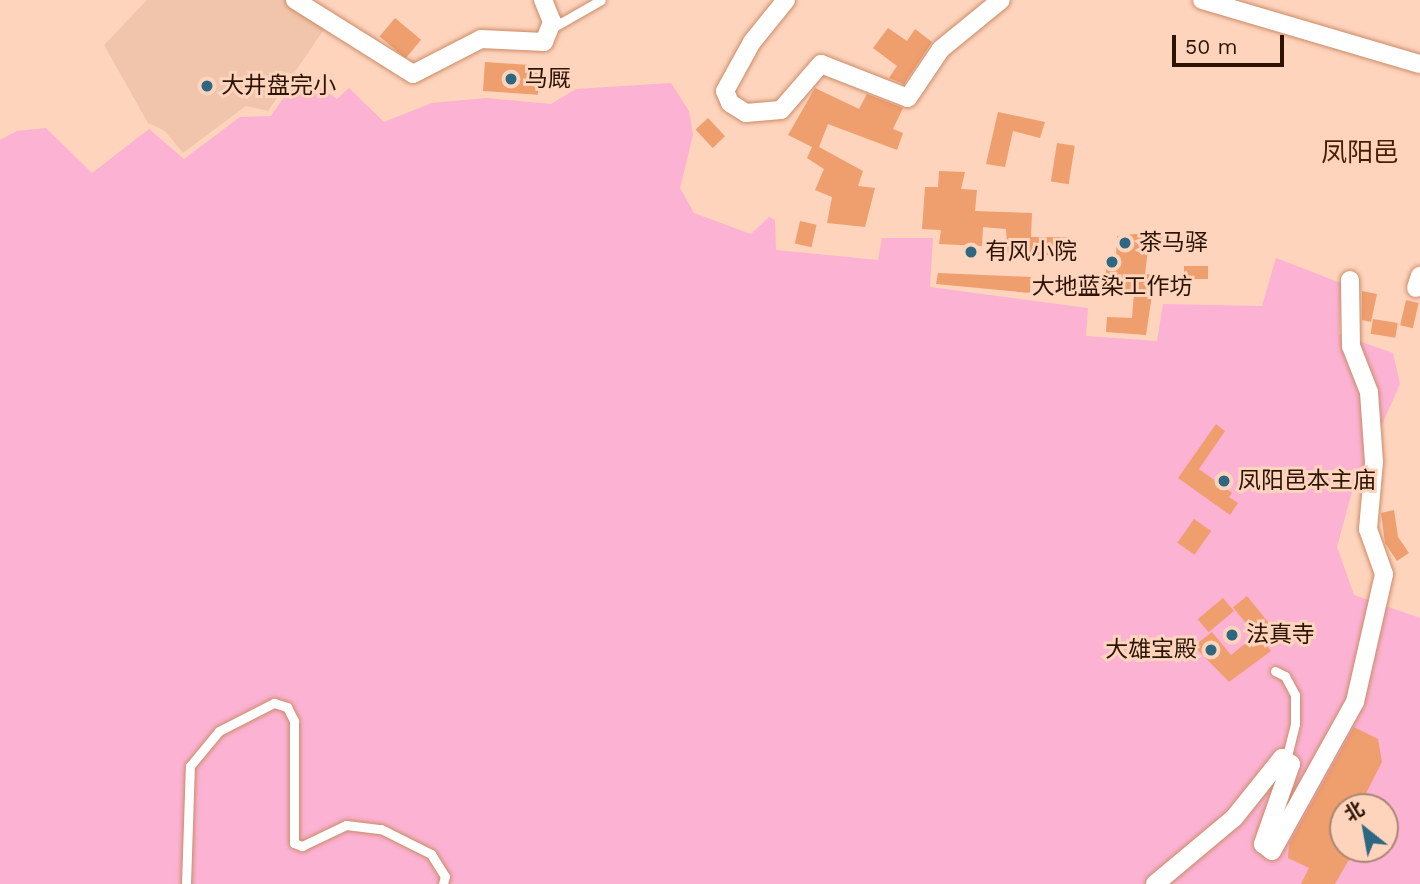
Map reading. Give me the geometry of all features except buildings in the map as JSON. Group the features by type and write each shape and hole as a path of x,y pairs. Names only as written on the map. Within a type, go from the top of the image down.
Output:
{"street":[{"path":"295,0 413,74 481,39 531,46 544,43 552,29 543,0"},
{"path":"786,0 752,42 725,91 730,103 746,113 781,110 821,64 908,97 941,49 1001,0"},
{"path":"1202,0 1420,64"},
{"path":"1155,884 1234,818 1273,764 1286,759 1291,764 1266,832 1268,852 1276,848 1355,702 1383,585 1383,565 1368,529 1374,462 1369,392 1351,346 1350,280"}],"lane":[{"path":"552,29 601,0"},
{"path":"1275,671 1291,683 1296,703 1286,759"},
{"path":"186,884 190,766 219,731 274,704 287,707 294,721 294,843 302,846 346,825 381,829 431,854 445,876 443,884"}],"shaded area":[{"name":"大井盘完小","path":"147,0 286,0 327,25 268,111 246,106 183,153 165,131 148,123 104,45"},
{"path":"300,73 337,99 349,88 384,122 432,103 486,98 551,104 576,89 671,83 689,111 693,135 680,188 694,213 751,234 769,217 775,220 776,250 878,260 882,238 933,238 930,287 1088,308 1086,336 1157,341 1163,304 1262,306 1276,258 1341,283 1339,334 1393,353 1400,384 1351,495 1337,547 1354,595 1420,618 1420,884 0,884 0,140 17,131 46,128 92,173 149,129 184,159 240,117 271,116"}],"place":[{"name":"马厩","path":"511,79"},
{"name":"大井盘完小","path":"207,86"},
{"name":"茶马驿","path":"1125,243"},
{"name":"有风小院","path":"971,252"},
{"name":"大地蓝染工作坊","path":"1112,262"},
{"name":"凤阳邑本主庙","path":"1224,481"},
{"name":"法真寺","path":"1232,635"},
{"name":"大雄宝殿","path":"1211,650"}],"district":[{"name":"凤阳邑","path":"1360,153"}]}
